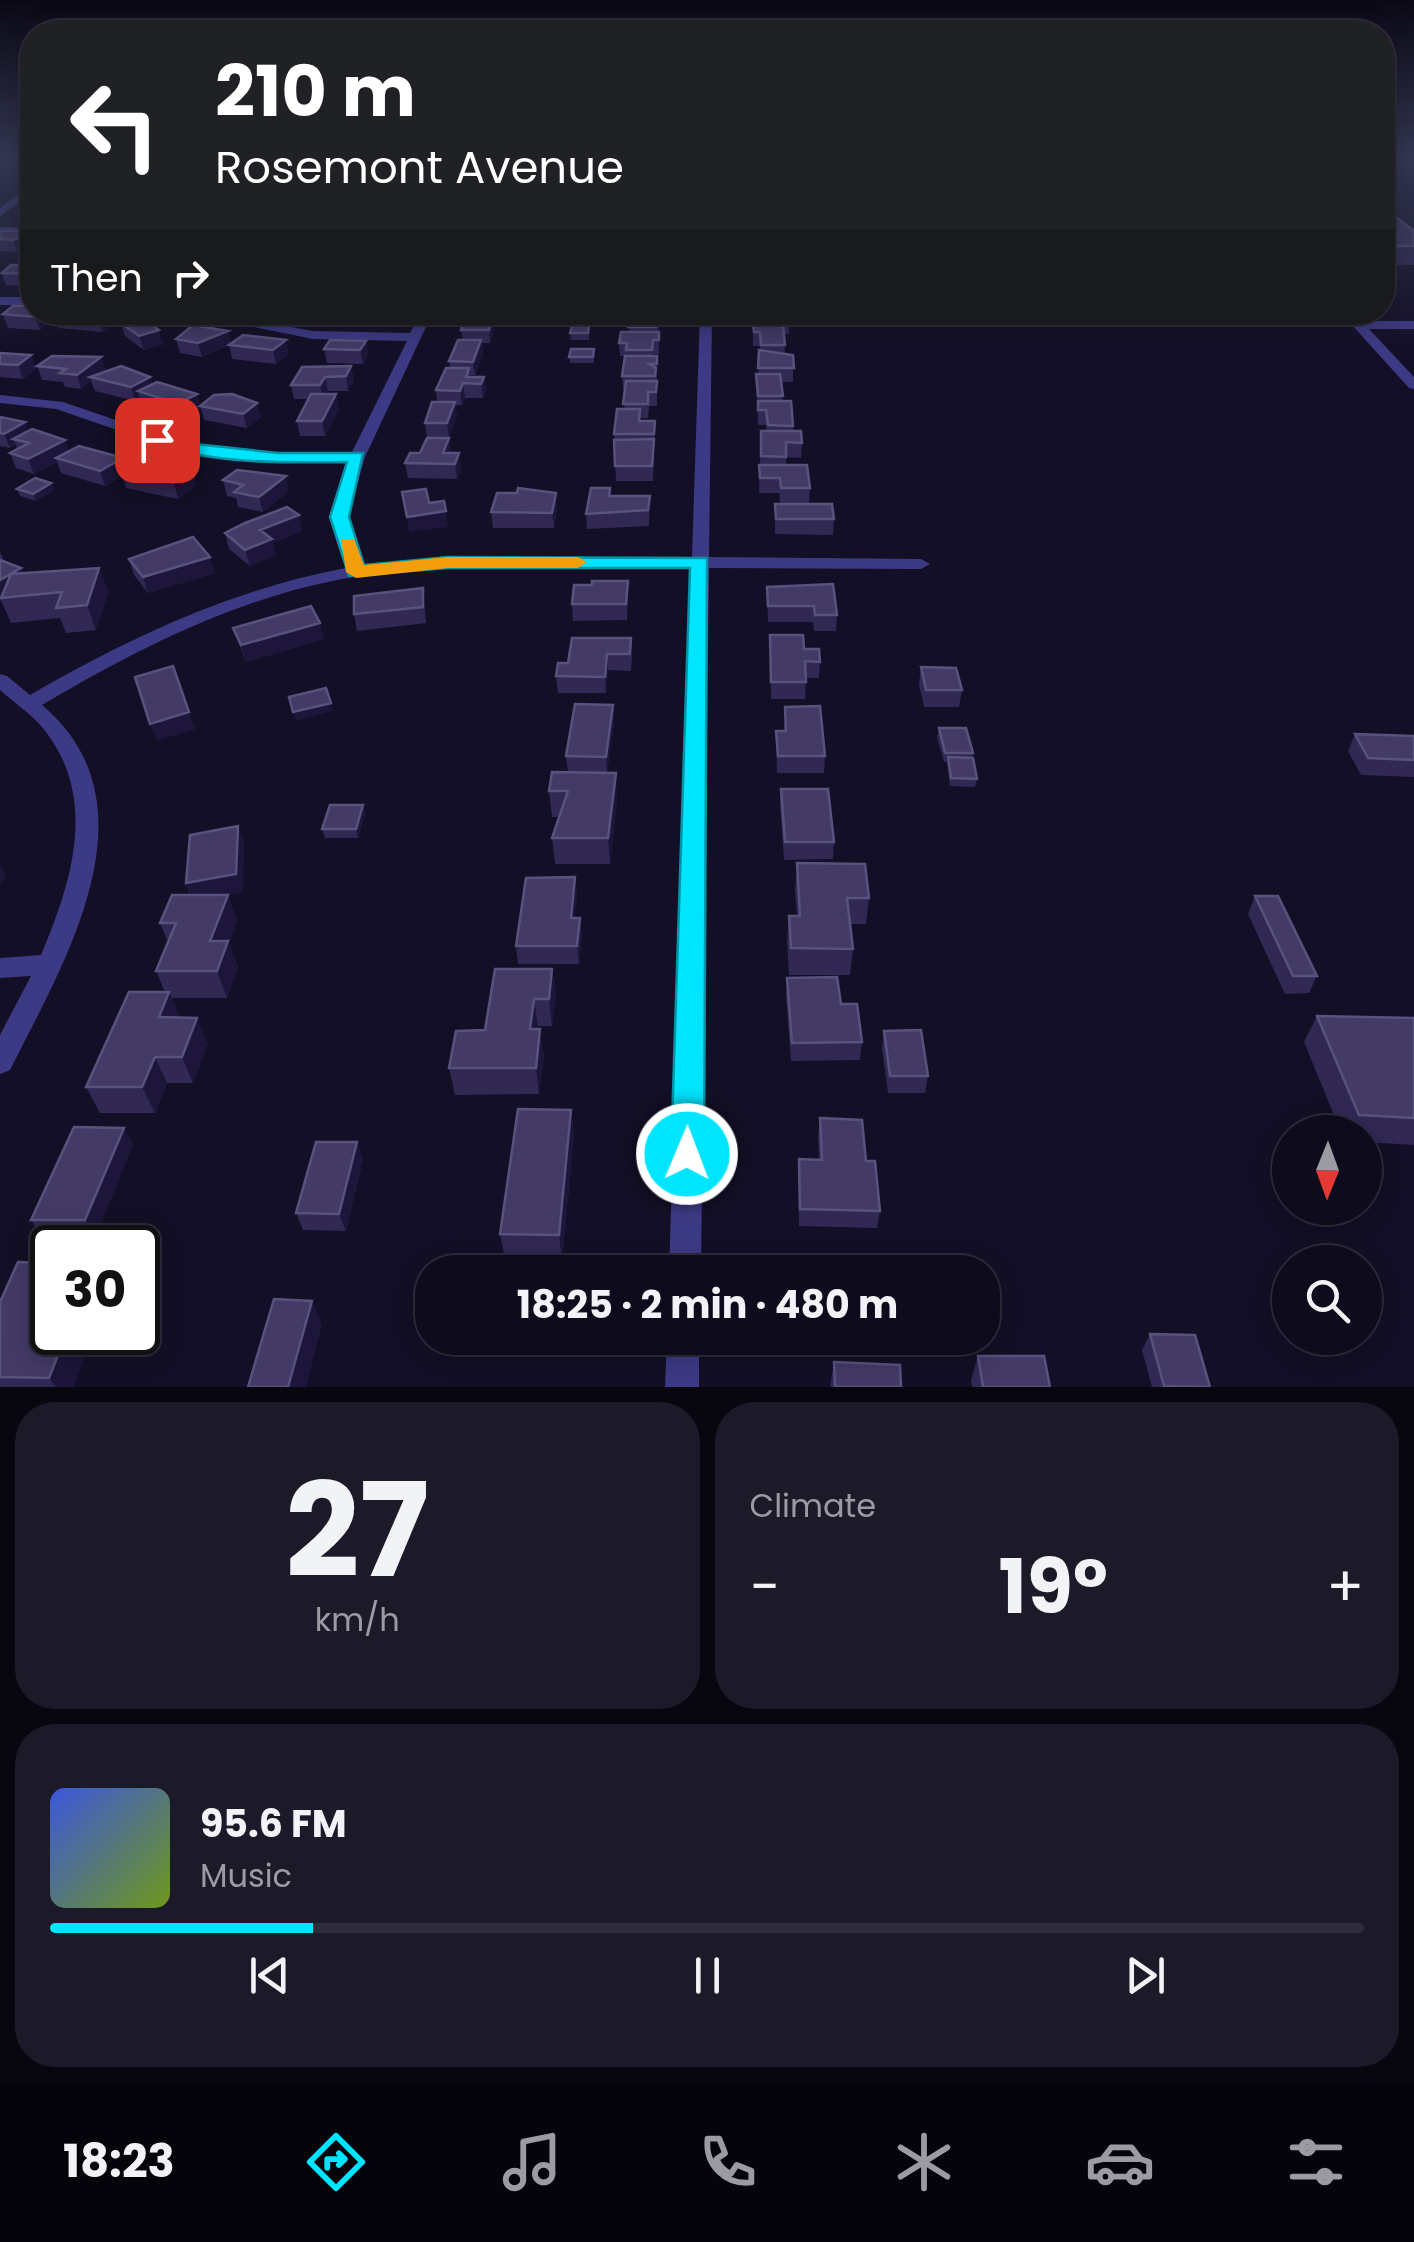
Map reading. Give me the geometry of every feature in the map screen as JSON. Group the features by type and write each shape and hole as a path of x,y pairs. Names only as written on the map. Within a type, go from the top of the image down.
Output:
{"street":[{"path":"261,325 313,334 416,336"},
{"path":"356,572 340,517 357,457 421,325"},
{"path":"684,1255 706,325"},
{"path":"1414,325 1358,325 1414,385"},
{"path":"0,398 58,405 184,448 278,458 357,457"},
{"path":"33,702 107,659 200,617 309,581 356,572 448,562 921,564"},
{"path":"0,680 33,702 76,768 86,792 90,853 81,888 48,966 0,1062"},
{"path":"0,968 48,966"},
{"path":"682,1387 683,1355"}],"building":[{"path":"1395,222 1402,222 1414,231 1414,246 1395,246"},
{"path":"0,231 20,231 20,237 13,240 0,239"},
{"path":"11,265 20,265 20,274 2,273"},
{"path":"13,306 20,306 20,316 3,314"},
{"path":"124,325 152,325 159,330 139,336"},
{"path":"193,325 228,331 198,343 176,339"},
{"path":"463,325 490,325 489,330 461,330"},
{"path":"753,325 783,325 785,345 761,345 760,332 754,332"},
{"path":"572,326 589,326 588,333 570,333"},
{"path":"621,332 659,332 659,340 653,340 652,350 626,350 627,343 619,343"},
{"path":"243,335 286,340 273,350 229,345"},
{"path":"330,340 366,341 360,350 324,349"},
{"path":"458,340 481,340 473,362 449,361"},
{"path":"571,349 594,349 593,357 569,357"},
{"path":"759,350 793,355 794,368 758,368"},
{"path":"0,353 31,355 18,365 0,364"},
{"path":"52,356 101,357 77,375 60,373 66,369 37,366"},
{"path":"625,356 657,356 657,364 649,364 656,368 655,376 622,376"},
{"path":"121,366 150,377 131,387 90,377"},
{"path":"351,366 346,376 325,377 320,385 291,385 302,367"},
{"path":"446,368 469,368 466,377 484,377 481,384 463,383 460,391 436,390"},
{"path":"756,374 780,374 783,396 758,396"},
{"path":"626,381 657,381 656,392 648,392 648,404 623,404"},
{"path":"157,382 197,394 178,404 138,391"},
{"path":"232,394 257,403 243,414 200,406 214,395"},
{"path":"311,394 336,394 322,421 297,421"},
{"path":"758,401 791,401 793,426 768,425 766,410 758,410"},
{"path":"432,402 455,402 447,423 425,423"},
{"path":"617,409 640,409 639,421 655,421 654,434 614,434"},
{"path":"0,417 25,422 4,434 0,433"},
{"path":"32,429 65,440 28,459 10,453 29,443 13,439"},
{"path":"761,431 801,431 802,443 786,442 786,457 761,456"},
{"path":"427,438 449,438 443,453 459,453 455,464 405,463 410,453 420,453"},
{"path":"654,439 652,466 615,466 614,440"},
{"path":"79,446 123,458 100,471 56,458"},
{"path":"140,460 192,470 174,483 121,473"},
{"path":"759,465 807,465 810,488 781,488 780,478 760,478"},
{"path":"237,470 286,476 259,497 234,492 243,485 223,480"},
{"path":"35,478 51,483 33,494 17,489"},
{"path":"518,488 556,493 552,513 491,512 497,493 517,493"},
{"path":"591,488 610,488 609,496 650,496 648,510 586,514"},
{"path":"426,489 429,503 444,501 446,511 407,517 402,492"},
{"path":"775,504 832,504 834,519 776,519"},
{"path":"287,507 299,515 260,530 272,539 245,550 225,533 245,523"},
{"path":"193,537 210,557 143,577 129,559"},
{"path":"0,560 21,568 0,580"},
{"path":"99,568 87,605 56,608 62,592 1,598 11,574"},
{"path":"592,581 628,581 626,604 572,604 574,585 592,585"},
{"path":"833,584 837,615 815,615 814,606 768,606 767,587"},
{"path":"423,588 423,607 354,614 354,596"},
{"path":"311,606 320,623 241,645 233,628"},
{"path":"770,635 803,635 804,649 819,649 820,662 805,661 806,682 771,682"},
{"path":"572,638 631,638 630,654 607,654 605,677 556,676 558,663 568,663"},
{"path":"173,666 189,712 150,724 135,677"},
{"path":"921,667 956,668 962,690 926,690"},
{"path":"326,688 331,703 293,712 289,697"},
{"path":"575,704 613,705 606,757 566,756"},
{"path":"820,706 825,756 778,756 776,731 786,731 785,707"},
{"path":"939,728 966,728 973,753 945,753"},
{"path":"1355,734 1414,736 1414,760 1368,758"},
{"path":"948,757 973,758 977,779 951,778"},
{"path":"552,772 616,773 608,838 552,838 568,791 549,791"},
{"path":"781,789 828,789 834,842 785,842"},
{"path":"330,805 363,805 356,829 322,829"},
{"path":"238,826 236,874 186,883 190,835"},
{"path":"797,863 865,864 869,898 847,898 853,949 791,948 789,916 800,916"},
{"path":"575,877 571,918 580,918 577,946 516,946 526,878"},
{"path":"172,895 228,895 210,941 228,941 217,971 156,971 176,923 160,923"},
{"path":"1255,896 1278,896 1317,976 1293,976"},
{"path":"495,969 552,969 549,999 534,999 530,1029 540,1029 536,1068 449,1068 456,1031 485,1030"},
{"path":"837,977 841,1004 857,1004 862,1042 792,1043 787,978"},
{"path":"129,992 169,992 159,1017 197,1018 182,1057 155,1057 142,1087 86,1087"},
{"path":"1317,1016 1414,1018 1414,1118 1359,1115"},
{"path":"921,1030 928,1076 890,1076 884,1031"},
{"path":"518,1109 571,1110 559,1235 500,1234"},
{"path":"820,1118 862,1120 866,1161 875,1161 880,1211 800,1209 799,1159 822,1160"},
{"path":"74,1127 124,1128 85,1220 31,1220"},
{"path":"316,1142 357,1142 339,1214 296,1213"},
{"path":"18,1262 30,1262 30,1355 58,1355 49,1378 0,1377 0,1302"},
{"path":"274,1299 312,1301 288,1387 248,1387"},
{"path":"1150,1334 1195,1335 1210,1387 1164,1386"},
{"path":"978,1356 1044,1356 1050,1387 983,1387"},
{"path":"834,1362 900,1365 901,1387 835,1387"}],"slow traffic":[{"path":"347,543 356,572 448,562 578,562"}],"route":[{"path":"157,440 184,448 278,458 357,457 340,517 356,572 448,562 700,562 687,1154"}]}
